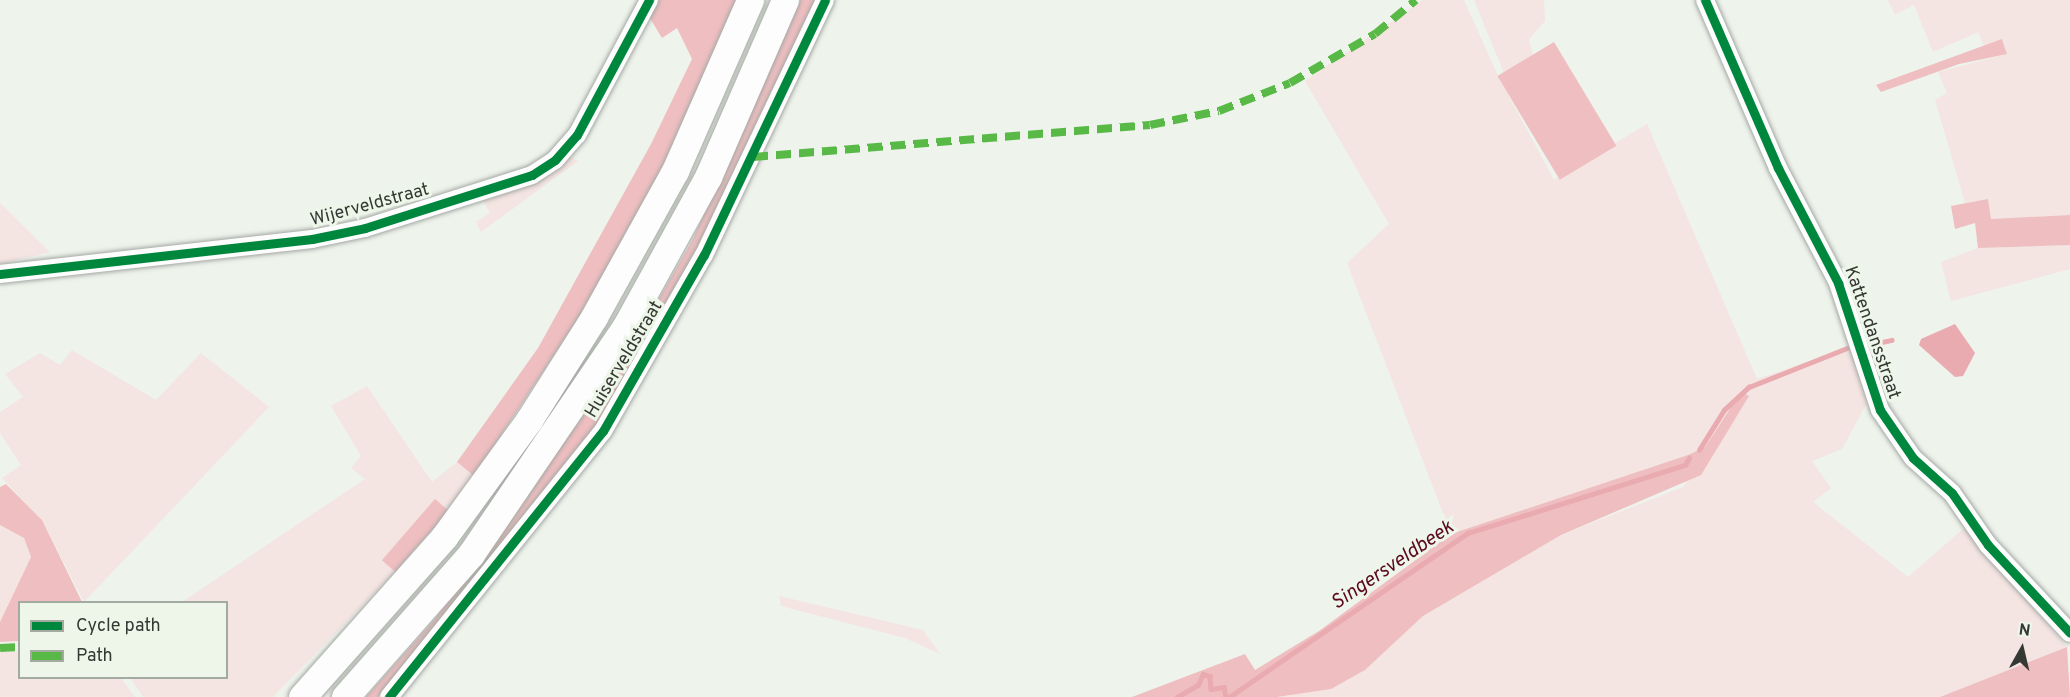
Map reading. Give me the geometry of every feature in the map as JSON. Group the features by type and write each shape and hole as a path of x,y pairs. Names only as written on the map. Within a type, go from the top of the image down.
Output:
{"highway":[{"path":"302,697 444,537 535,410 675,171 750,0"},
{"path":"345,697 471,554 626,326 708,177 784,0"}],"street":[{"name":"Wijerveldstraat","path":"0,274 312,239 364,228 532,175 555,160 577,135 649,0"},
{"name":"Huiserveldstraat","path":"389,697 603,431 704,255 825,0"},
{"name":"Kattendansstraat","path":"1706,0 1778,168 1838,283 1880,410 1912,458 1953,493 1988,545 2070,633"}],"shaded area":[{"path":"657,0 737,0 655,183 578,319 474,476 457,462 538,348 651,144 692,59 677,28 662,38 648,15"},
{"path":"800,0 819,0 699,255 596,430 442,626 378,697 366,697 435,619 625,358 692,241"},
{"path":"1423,0 1464,0 1498,76 1554,180 1647,124 1757,379 1851,347 1868,401 1842,449 1812,461 1831,488 1813,502 1908,577 1964,528 2067,647 1940,697 1277,697 1331,689 1365,670 1423,616 1561,535 1683,487 1748,396 1741,393 1705,447 1688,455 1451,534 1347,263 1389,224 1305,81"},
{"path":"1474,0 1544,0 1545,21 1529,39 1533,55 1504,73"},
{"path":"1888,0 2070,0 2070,215 1991,219 1988,199 1965,203 1935,100 1947,93 1938,72 2007,54 2003,40 1984,46 1978,32 1933,52 1914,5 1895,15"},
{"path":"2002,39 2007,54 1959,64 1881,92 1876,85"},
{"path":"1554,42 1616,146 1560,180 1497,76"},
{"path":"570,157 578,161 481,232 476,222 490,213 482,198 548,174"},
{"path":"1988,199 1991,219 2070,215 2070,245 1978,248 1975,223 1955,229 1951,206"},
{"path":"0,203 50,252 0,264"},
{"path":"2070,245 2070,269 1951,301 1941,262 1978,248"},
{"path":"1955,324 1975,353 1963,376 1955,377 1919,345 1921,339"},
{"path":"72,350 156,400 201,353 269,407 85,601 42,520 2,478 21,465 0,433 0,412 23,397 5,374 40,353 60,365"},
{"path":"367,386 432,482 457,462 474,476 449,511 435,500 383,560 396,571 273,697 143,697 131,679 228,679 228,601 183,601 365,479 351,468 361,456 331,406"},
{"path":"1741,392 1749,396 1701,475 1561,535 1423,616 1365,670 1331,689 1277,697 1132,697 1245,654 1255,670 1319,631 1451,534 1688,455 1705,447"},
{"path":"6,484 42,520 82,601 18,601 18,641 0,642 0,622 31,557 24,538 0,525 0,487"},
{"path":"435,499 449,511 395,572 382,560"},
{"path":"0,525 24,538 31,557 0,622"},
{"path":"779,596 923,630 940,654 905,638 781,606"},
{"path":"2067,647 2070,697 1940,697"},
{"path":"18,651 18,679 122,679 135,697 0,697 0,652"}],"waterway":[{"name":"Singersveldbeek","path":"1868,345 1891,340"},
{"name":"Singersveldbeek","path":"1699,450 1724,410 1749,387 1847,348"},
{"name":"Singersveldbeek","path":"1229,697 1468,533 1685,465 1689,458"},
{"name":"Singersveldbeek","path":"1177,697 1198,685 1203,674 1210,676 1211,689 1224,687 1226,697"}],"marked path":[{"path":"753,157 1150,125 1219,111 1290,83 1375,34 1416,0"},
{"path":"0,648 18,647"}],"cycle path":[{"path":"0,274 312,239 365,228 532,175 555,160 577,135 649,0"},
{"path":"389,697 603,431 704,255 825,0"},
{"path":"1705,0 1778,168 1838,283 1880,410 1913,458 1952,493 1988,545 2070,633"}]}
